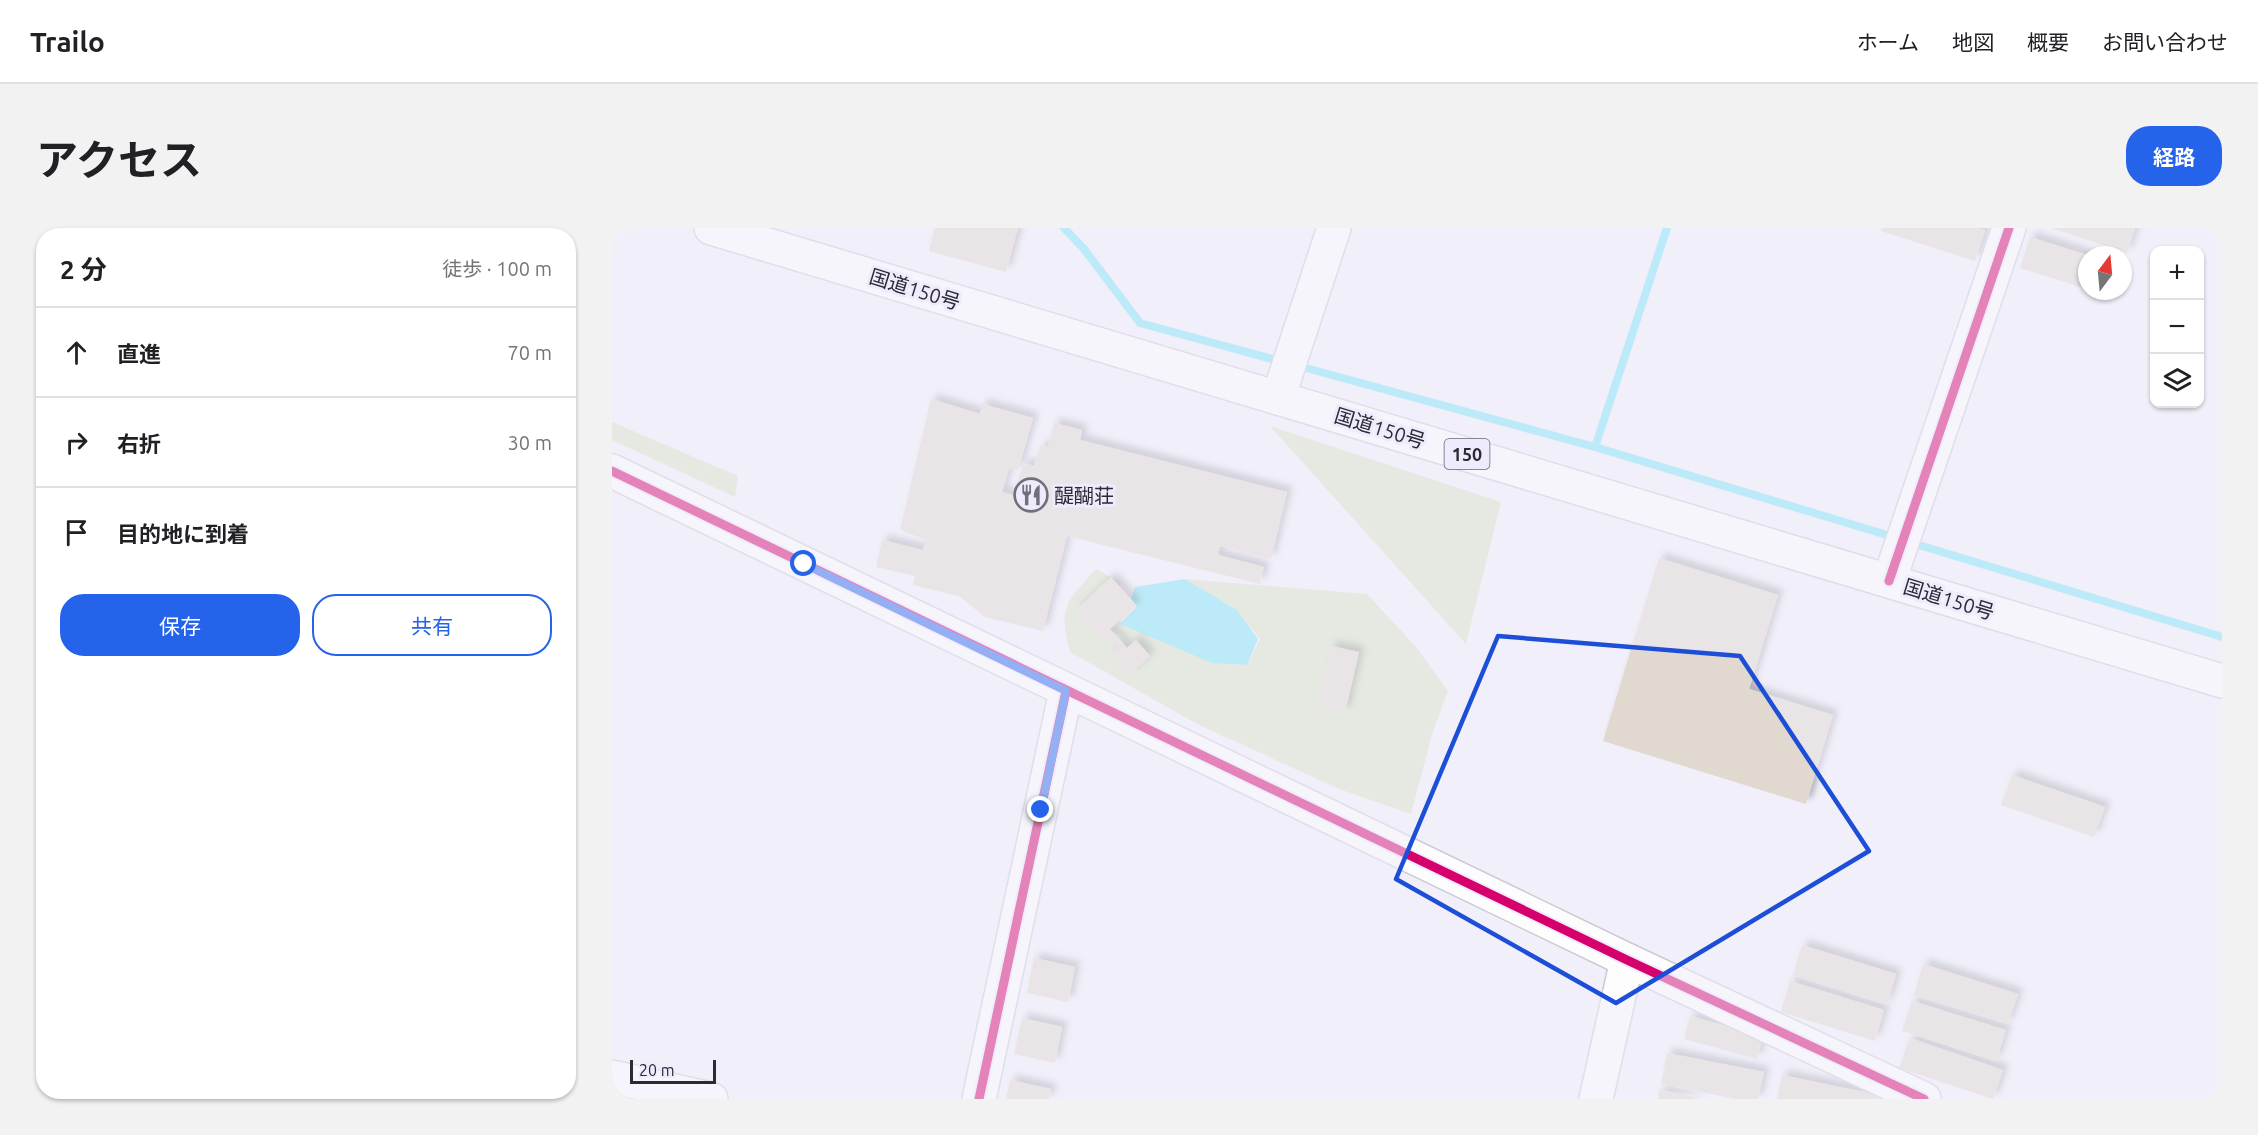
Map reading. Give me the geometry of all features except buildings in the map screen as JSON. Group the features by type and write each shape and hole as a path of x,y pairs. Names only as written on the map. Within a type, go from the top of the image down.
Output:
{"main road":[{"name":"国道150号","path":"711,228 2222,681"},
{"path":"1278,398 1334,228"},
{"path":"1889,581 2009,228"},
{"path":"612,471 1627,960 1924,1099"},
{"path":"980,1099 1066,691"},
{"path":"1596,1099 1627,960"},
{"path":"612,1077 711,1099"}],"highlighted area":[{"path":"1498,636 1740,656 1869,851 1616,1003 1396,879"}],"green space":[{"path":"612,422 738,476 735,497 612,440"},
{"path":"1270,426 1501,502 1466,644"},
{"path":"1096,569 1120,582 1121,624 1226,664 1247,665 1260,639 1235,609 1185,579 1367,594 1416,647 1448,691 1433,731 1411,814 1339,789 1197,724 1070,652 1065,625 1067,606"}],"water":[{"path":"1185,579 1237,610 1258,639 1247,665 1212,663 1120,624 1137,607 1131,599 1135,587"}],"waterway":[{"path":"1064,228 1084,249 1140,323 1283,362"},
{"path":"1595,447 1667,228"},
{"path":"1295,365 1595,447 1897,538"},
{"path":"1909,542 2222,637"}],"cycle path":[{"path":"1889,581 2009,228"},
{"path":"612,471 1627,960 1924,1099"},
{"path":"979,1099 1066,691"}],"place":[{"name":"醍醐荘","path":"1031,495"}],"route":[{"path":"804,564 1066,691 1041,810"}]}
